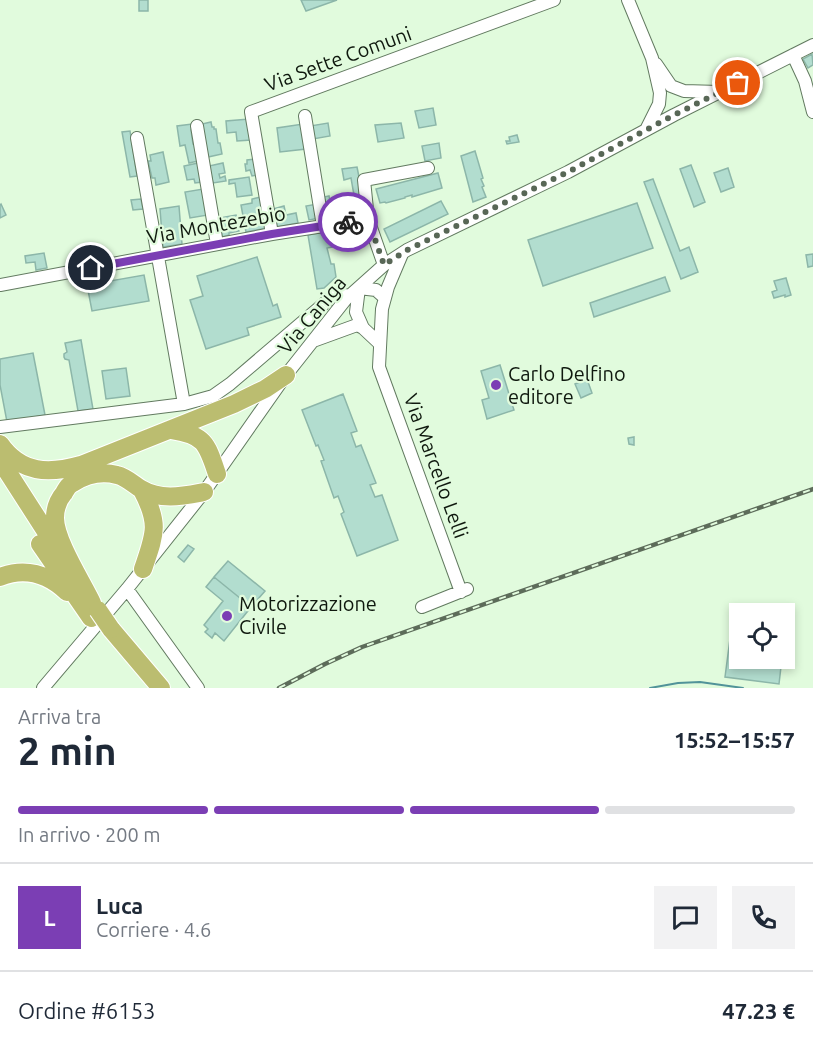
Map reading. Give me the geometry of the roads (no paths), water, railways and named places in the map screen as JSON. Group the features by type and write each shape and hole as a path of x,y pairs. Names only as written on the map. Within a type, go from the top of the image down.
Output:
{"highway":[{"path":"0,444 7,454 24,465 42,471 61,471 172,430 266,389 286,375"},
{"path":"172,430 197,437 208,448 217,474"},
{"path":"0,460 92,610 147,688"},
{"path":"92,610 61,542 55,519 58,501 69,485 83,477 101,473 119,476 134,483 142,490 151,506 155,522 153,541 143,569"},
{"path":"0,478 32,533 92,610"},
{"path":"142,490 160,497 204,492"},
{"path":"0,577 11,572 27,571 42,575 57,582 92,610"},
{"path":"107,632 161,688"}],"street":[{"name":"Via Sette Comuni","path":"272,234 251,112 554,0"},
{"path":"628,0 652,58 660,93 658,104 646,130"},
{"name":"Via Caniga","path":"43,688 127,589 204,492 286,375 312,342 355,291 384,265 813,45"},
{"path":"793,55 805,81 813,112"},
{"path":"652,58 671,86 684,90 720,92"},
{"path":"675,88 679,100 679,113"},
{"path":"659,100 679,113"},
{"path":"305,116 323,226"},
{"path":"197,126 218,244"},
{"path":"137,138 184,404"},
{"path":"384,265 368,219 364,180 428,168"},
{"name":"Via Montezebio","path":"0,285 272,234 368,219"},
{"path":"379,348 382,309 388,287 402,254"},
{"path":"0,427 184,404 213,396 333,296 355,291 376,290 385,298"},
{"path":"355,291 356,312 363,328"},
{"path":"288,334 312,342 357,325 363,328"},
{"name":"Via Marcello Lelli","path":"363,328 379,348 387,366 465,590 422,607"},
{"path":"127,589 198,688"}],"waterway":[{"path":"650,688 700,682 743,688"}],"railway":[{"path":"279,688 362,647 813,489"}],"place":[{"name":"Carlo Delfino editore","path":"496,385"},
{"name":"Motorizzazione Civile","path":"227,616"}]}
